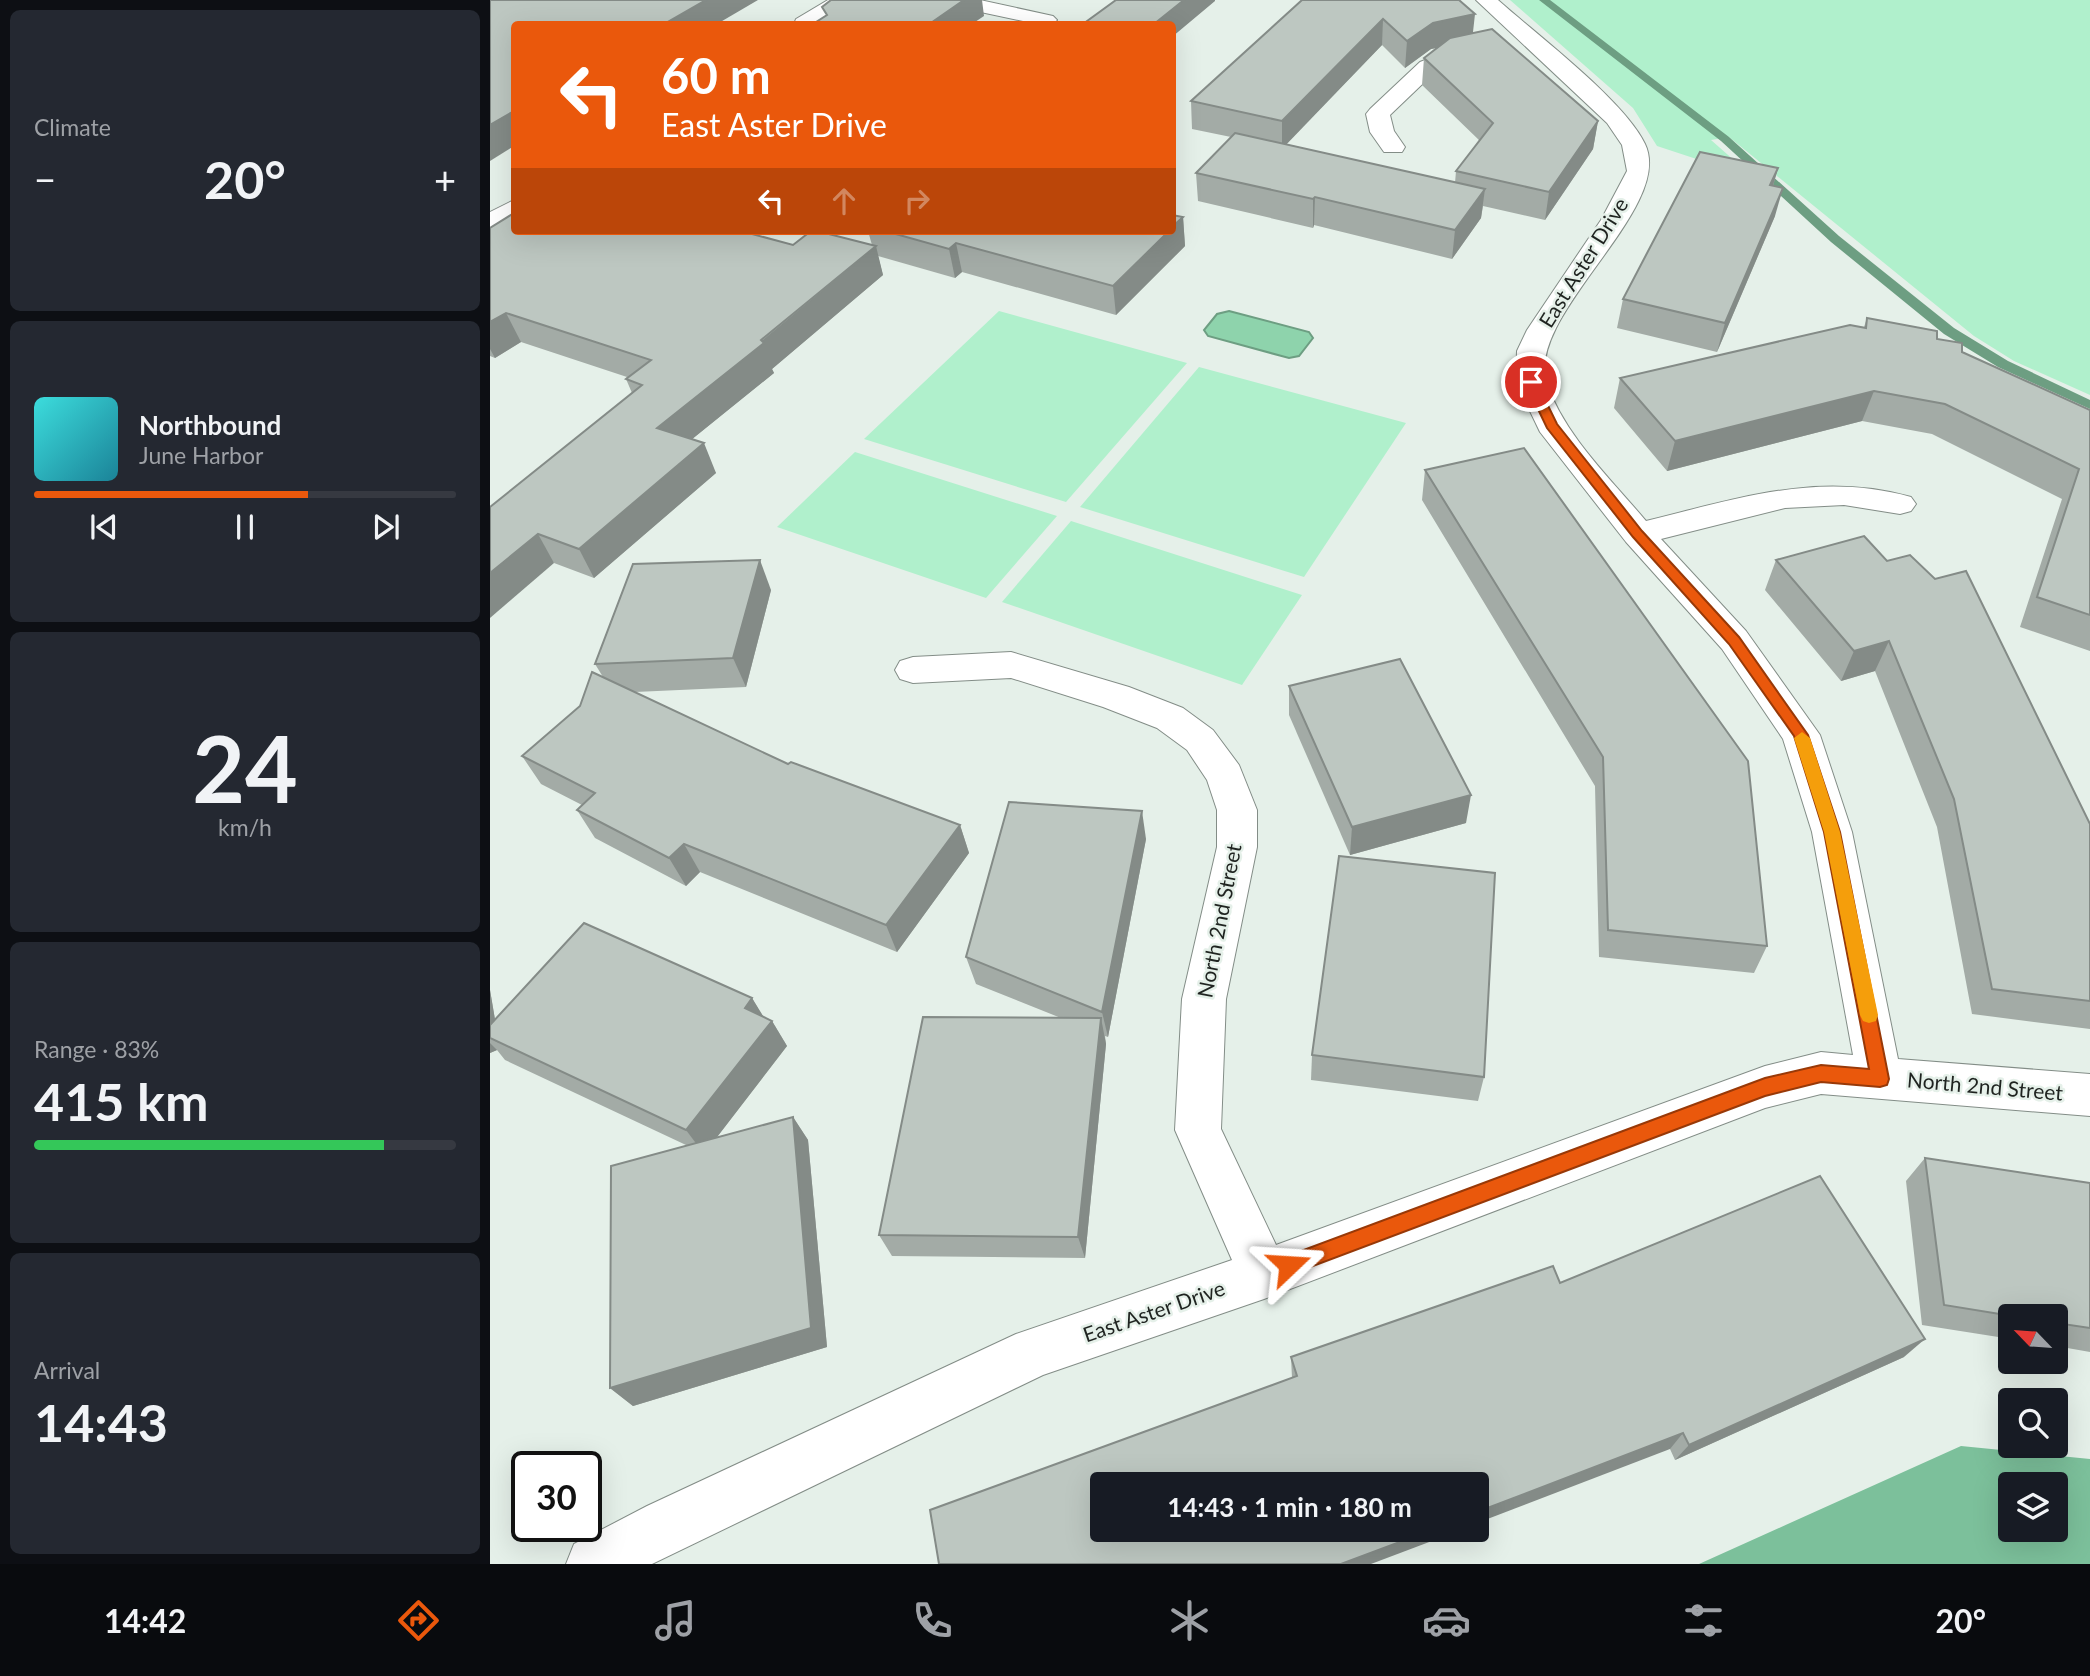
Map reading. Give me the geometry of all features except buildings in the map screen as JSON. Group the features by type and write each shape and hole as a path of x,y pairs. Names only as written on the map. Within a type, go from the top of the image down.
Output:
{"street":[{"path":"809,21 843,0"},
{"path":"950,0 1046,20"},
{"name":"East Aster Drive","path":"594,1564 667,1526 1034,1352 1264,1275 1765,1087 1821,1073 1880,1079 1832,832 1801,735 1734,640 1637,534 1551,425 1531,382 1531,351 1541,330 1614,220 1639,171 1634,145 1616,118 1486,0"},
{"path":"1393,147 1382,132 1378,114 1416,73 1440,57 1529,38"},
{"path":"490,223 511,210"},
{"path":"1637,534 1785,498 1844,495 1899,504"},
{"name":"North 2nd Street","path":"913,670 1011,665 1116,697 1170,718 1200,740 1225,775 1237,810 1237,847 1204,999 1198,1130 1264,1275"},
{"name":"North 2nd Street","path":"1880,1079 2090,1096"}],"shaded area":[{"path":"1510,0 2090,0 2090,395 2014,361 1974,336 1729,137 1711,140 1769,191 1742,174 1657,146 1633,108"},
{"path":"999,311 1187,363 1066,502 864,439"},
{"path":"1229,311 1309,332 1313,338 1299,356 1289,358 1208,336 1204,330 1217,314"},
{"path":"1199,367 1406,423 1304,577 1080,507"},
{"path":"855,452 1057,516 986,598 777,527"},
{"path":"1071,521 1302,595 1242,685 1002,602"},
{"path":"1961,1446 1998,1450 1998,1458 2090,1459 2090,1564 1699,1564"}],"waterway":[{"path":"1544,0 1725,139 1835,239 1949,331 2003,364 2090,405"}],"slow traffic":[{"path":"1802,738 1832,832 1869,1015"}],"route":[{"path":"1289,1265 1765,1087 1821,1073 1880,1079 1832,832 1801,735 1734,640 1637,534 1551,425 1531,382"}]}
